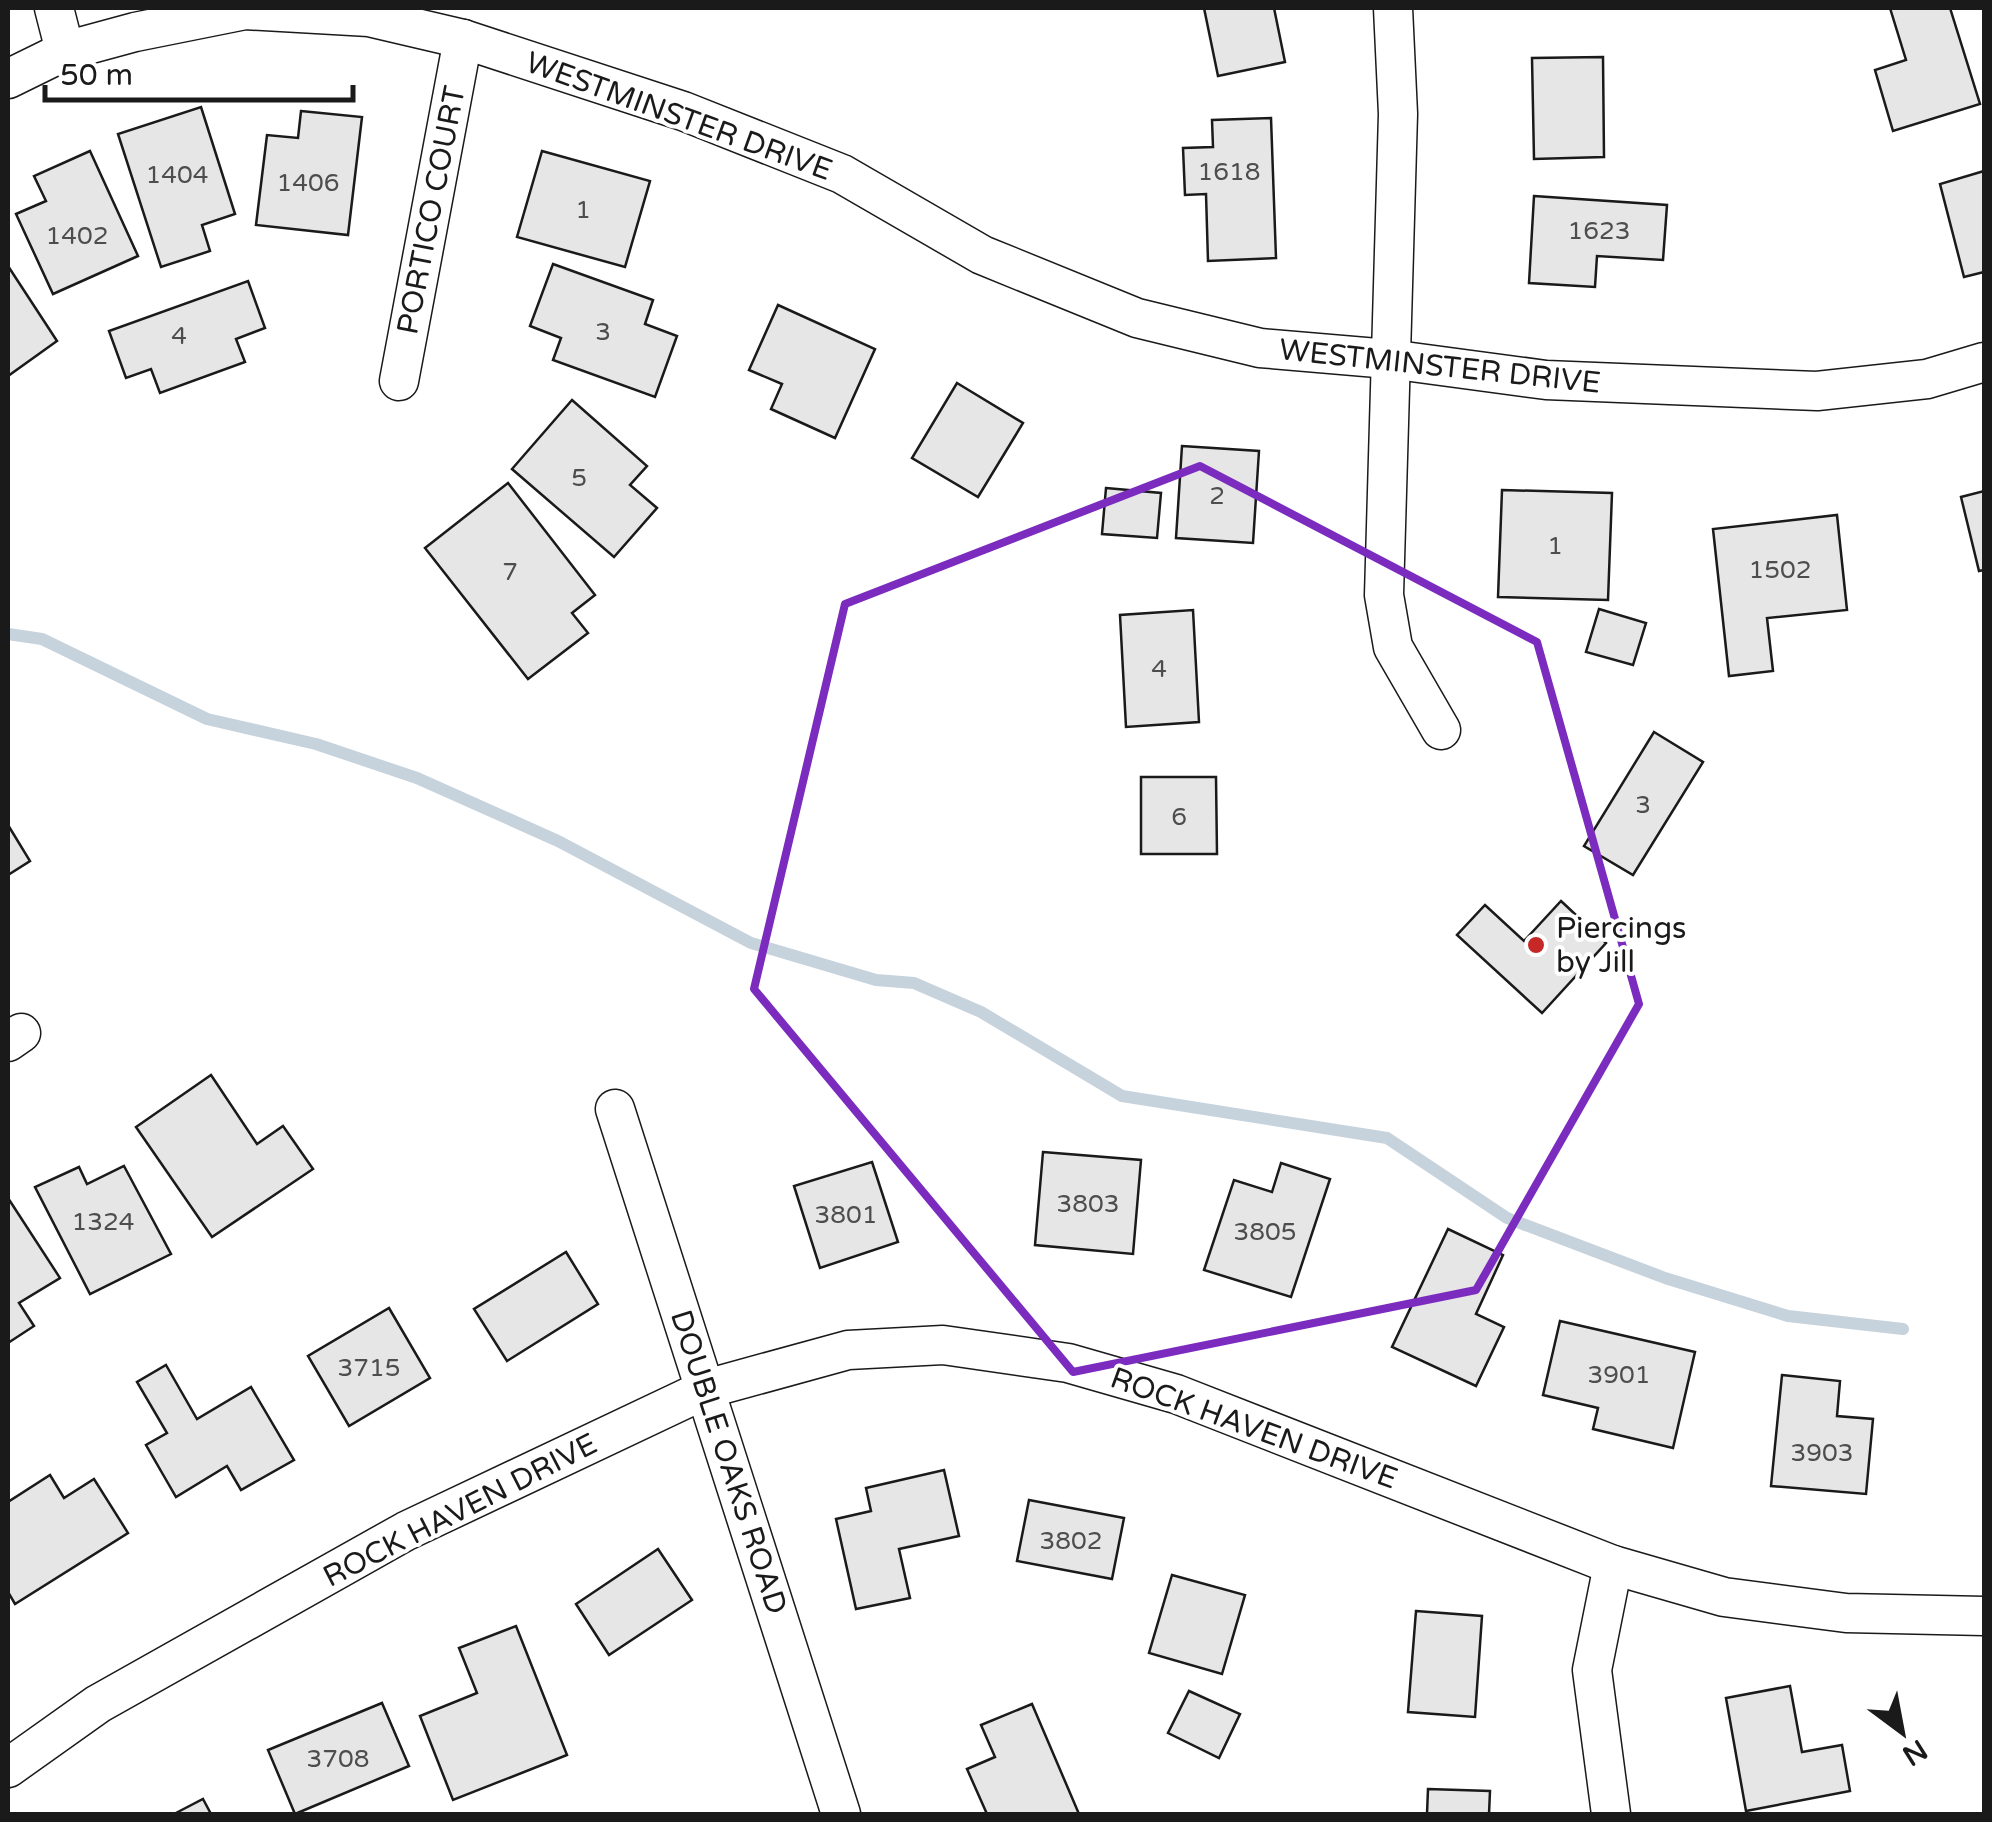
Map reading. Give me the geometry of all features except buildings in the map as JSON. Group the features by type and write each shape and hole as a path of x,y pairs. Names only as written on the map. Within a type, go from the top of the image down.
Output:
{"street":[{"path":"54,8 65,50"},
{"path":"1392,8 1398,114 1384,595 1394,647 1442,730"},
{"name":"WESTMINSTER DRIVE","path":"8,79 65,50 244,10 370,17 463,39 683,110 842,174 982,255 1137,318 1260,348 1388,359 1546,380 1818,391 1927,379 1984,362"},
{"name":"PORTICO COURT","path":"399,382 463,39"},
{"name":"DOUBLE OAKS ROAD","path":"615,1109 841,1814"},
{"name":"ROCK HAVEN DRIVE","path":"8,1768 98,1704 406,1531 706,1389 848,1350 943,1345 1068,1363 1176,1394 1613,1564 1724,1597 1846,1613 1984,1616"},
{"path":"1612,1814 1592,1670 1613,1564"}],"highlighted area":[{"path":"1200,466 1537,642 1639,1004 1476,1290 1073,1372 754,989 845,604"}],"waterway":[{"path":"8,634 42,639 207,719 316,744 417,778 558,841 751,943 876,980 914,983 981,1012 1122,1096 1387,1138 1507,1218 1665,1278 1788,1316 1903,1329"}],"place":[{"name":"Piercings by Jill","path":"1536,945"}]}
